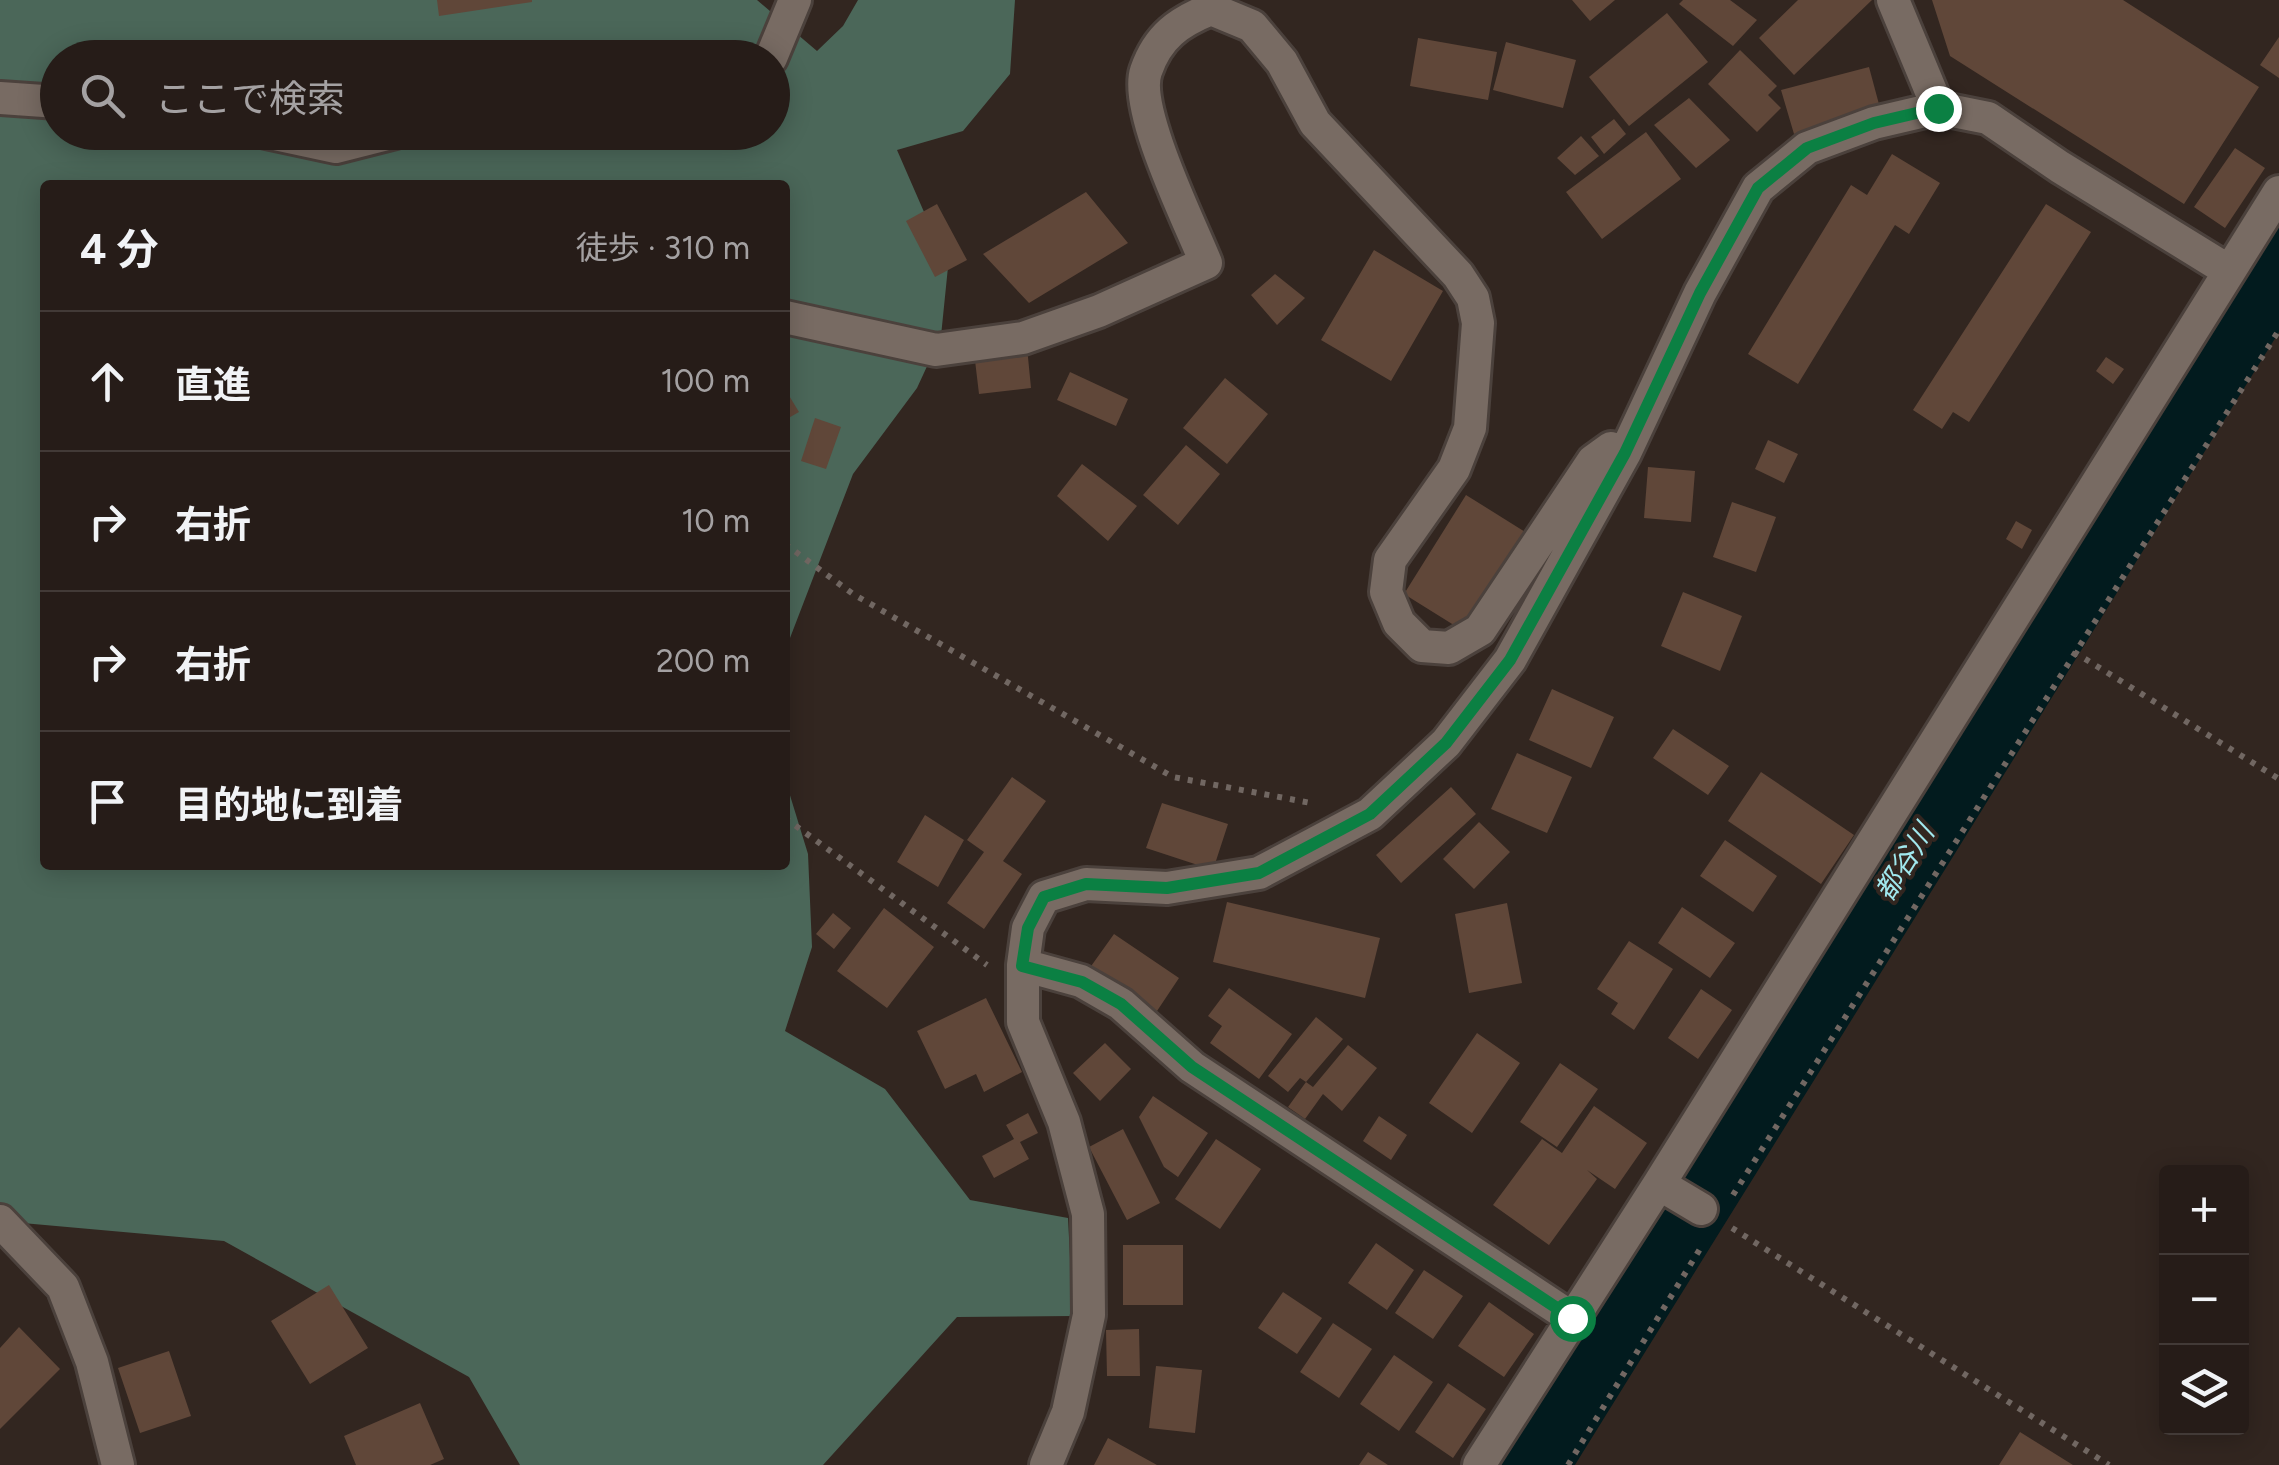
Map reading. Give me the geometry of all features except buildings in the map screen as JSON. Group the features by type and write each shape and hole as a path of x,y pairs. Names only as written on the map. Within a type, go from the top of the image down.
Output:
{"street":[{"path":"777,40 794,0"},
{"path":"1894,0 1938,108"},
{"path":"790,318 936,350 1023,338 1098,312 1206,263 1148,121 1144,74 1156,50 1178,22 1211,9 1252,26 1282,62 1315,123 1458,275 1473,298 1478,324 1470,428 1454,469 1390,560 1386,592 1399,623 1422,646 1449,648 1480,630 1593,461 1610,448 1625,453"},
{"path":"0,98 40,101"},
{"path":"1046,1465 1068,1412 1089,1315 1088,1214 1064,1122 1023,1022 1022,966 1028,928 1044,897 1086,884 1167,888 1259,873 1370,814 1446,743 1510,660 1625,453 1700,293 1758,188 1807,148 1874,123 1938,108 1988,118 2229,271"},
{"path":"1479,1465 1572,1318 1688,1201 2229,271 2279,192"},
{"path":"1022,966 1082,982 1121,1004 1192,1067 1572,1318"},
{"path":"0,1221 63,1286 92,1362 118,1465"}],"path":[{"path":"1568,1465 1688,1201 2074,652 2279,330"},
{"path":"790,548 853,594 1173,777 1370,814"},
{"path":"2074,652 2279,779"},
{"path":"790,822 988,966 1022,966"},
{"path":"1688,1201 2109,1465"}],"green space":[{"path":"0,0 757,0 817,51 843,26 858,0 1015,0 1010,74 963,131 897,150 948,267 941,336 917,388 853,474 790,638 790,180 40,180 40,870 790,870 790,795 808,854 812,947 785,1031 885,1089 970,1200 1068,1218 1073,1316 957,1317 823,1465 520,1465 469,1377 224,1241 0,1221"}],"waterway":[{"name":"都谷川","path":"1529,1465 2279,258"}],"route":[{"path":"1572,1318 1192,1067 1121,1004 1082,982 1022,966 1028,928 1044,897 1086,884 1167,888 1259,873 1370,814 1446,743 1510,660 1625,453 1700,293 1758,188 1807,148 1874,123 1938,108"}]}
